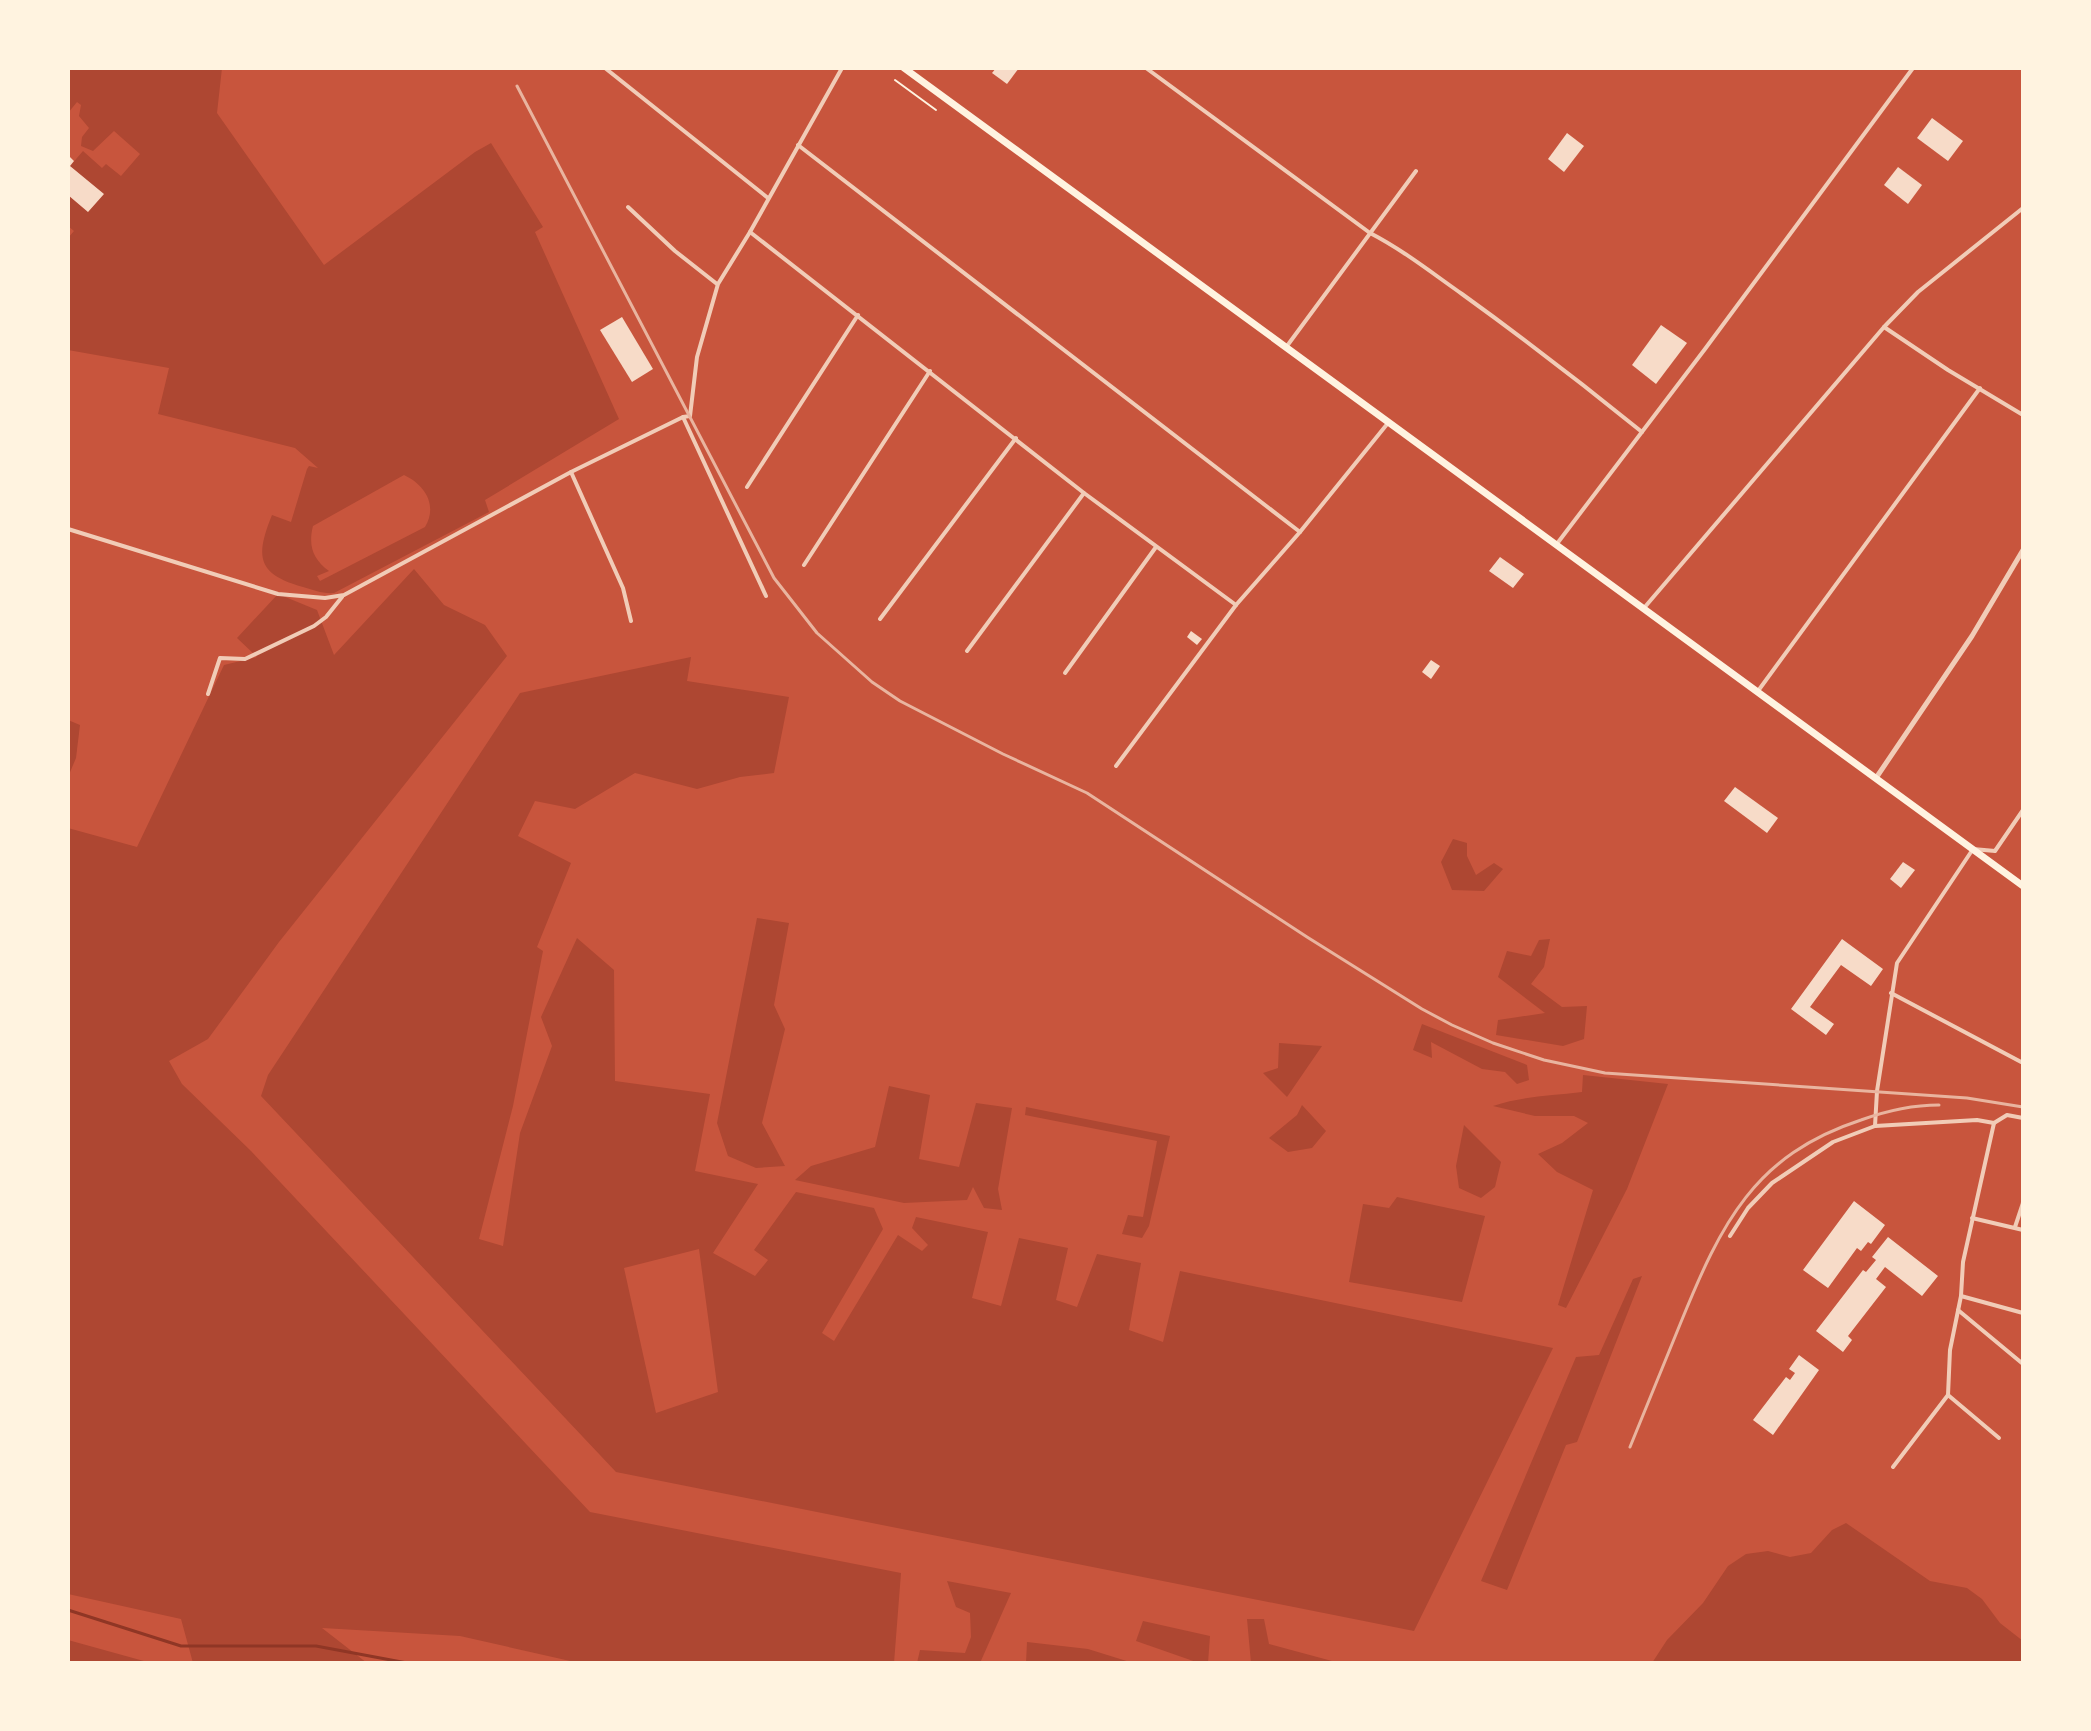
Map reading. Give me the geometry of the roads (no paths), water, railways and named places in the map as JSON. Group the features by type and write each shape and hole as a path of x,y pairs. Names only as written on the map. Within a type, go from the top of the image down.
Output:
{"main road":[{"path":"904,68 2023,886"}],"street":[{"path":"605,68 768,198"},
{"path":"68,529 278,594 325,598 344,595 571,472 690,416 697,357 718,284 842,68"},
{"path":"1146,68 1370,233 1392,244 1575,377 1642,432"},
{"path":"1556,545 1913,68"},
{"path":"798,145 1300,532"},
{"path":"1287,346 1416,171"},
{"path":"628,207 675,251 718,284"},
{"path":"1643,609 1884,327 1918,292 2023,208"},
{"path":"750,232 1084,493 1236,605"},
{"path":"747,487 858,315"},
{"path":"1884,327 2023,415"},
{"path":"804,565 930,371"},
{"path":"1757,693 1980,388"},
{"path":"683,417 766,596"},
{"path":"1116,766 1236,605 1300,532 1389,421"},
{"path":"880,619 1016,438"},
{"path":"571,472 623,588 631,621"},
{"path":"967,651 1084,493"},
{"path":"1065,673 1156,547"},
{"path":"1876,778 1972,636 2023,550"},
{"path":"208,694 220,658 245,659 314,626 344,595"},
{"path":"1875,1126 1897,963 1973,849 1995,851 2023,810"},
{"path":"1891,993 2023,1063"},
{"path":"1730,1236 1748,1208 1772,1183 1833,1142 1875,1126 1977,1120 1994,1123 2007,1115 2023,1118"},
{"path":"1893,1467 1948,1395 1950,1350 1961,1296 1963,1262 1994,1123"},
{"path":"2015,1227 2023,1203"},
{"path":"1972,1218 2023,1230"},
{"path":"1961,1296 2023,1313"},
{"path":"1958,1310 2023,1364"},
{"path":"1948,1395 1999,1438"}],"waterway":[{"path":"68,1610 181,1646 316,1646 407,1663"}],"railway":[{"path":"517,86 774,578 817,633 872,682 900,701 1087,793 1422,1009 1493,1043 1544,1060 1605,1073 1967,1098 2023,1107"},
{"path":"1630,1447 1711,1254 1746,1197 1768,1173 1793,1153 1824,1135 1890,1111 1939,1105"}]}
